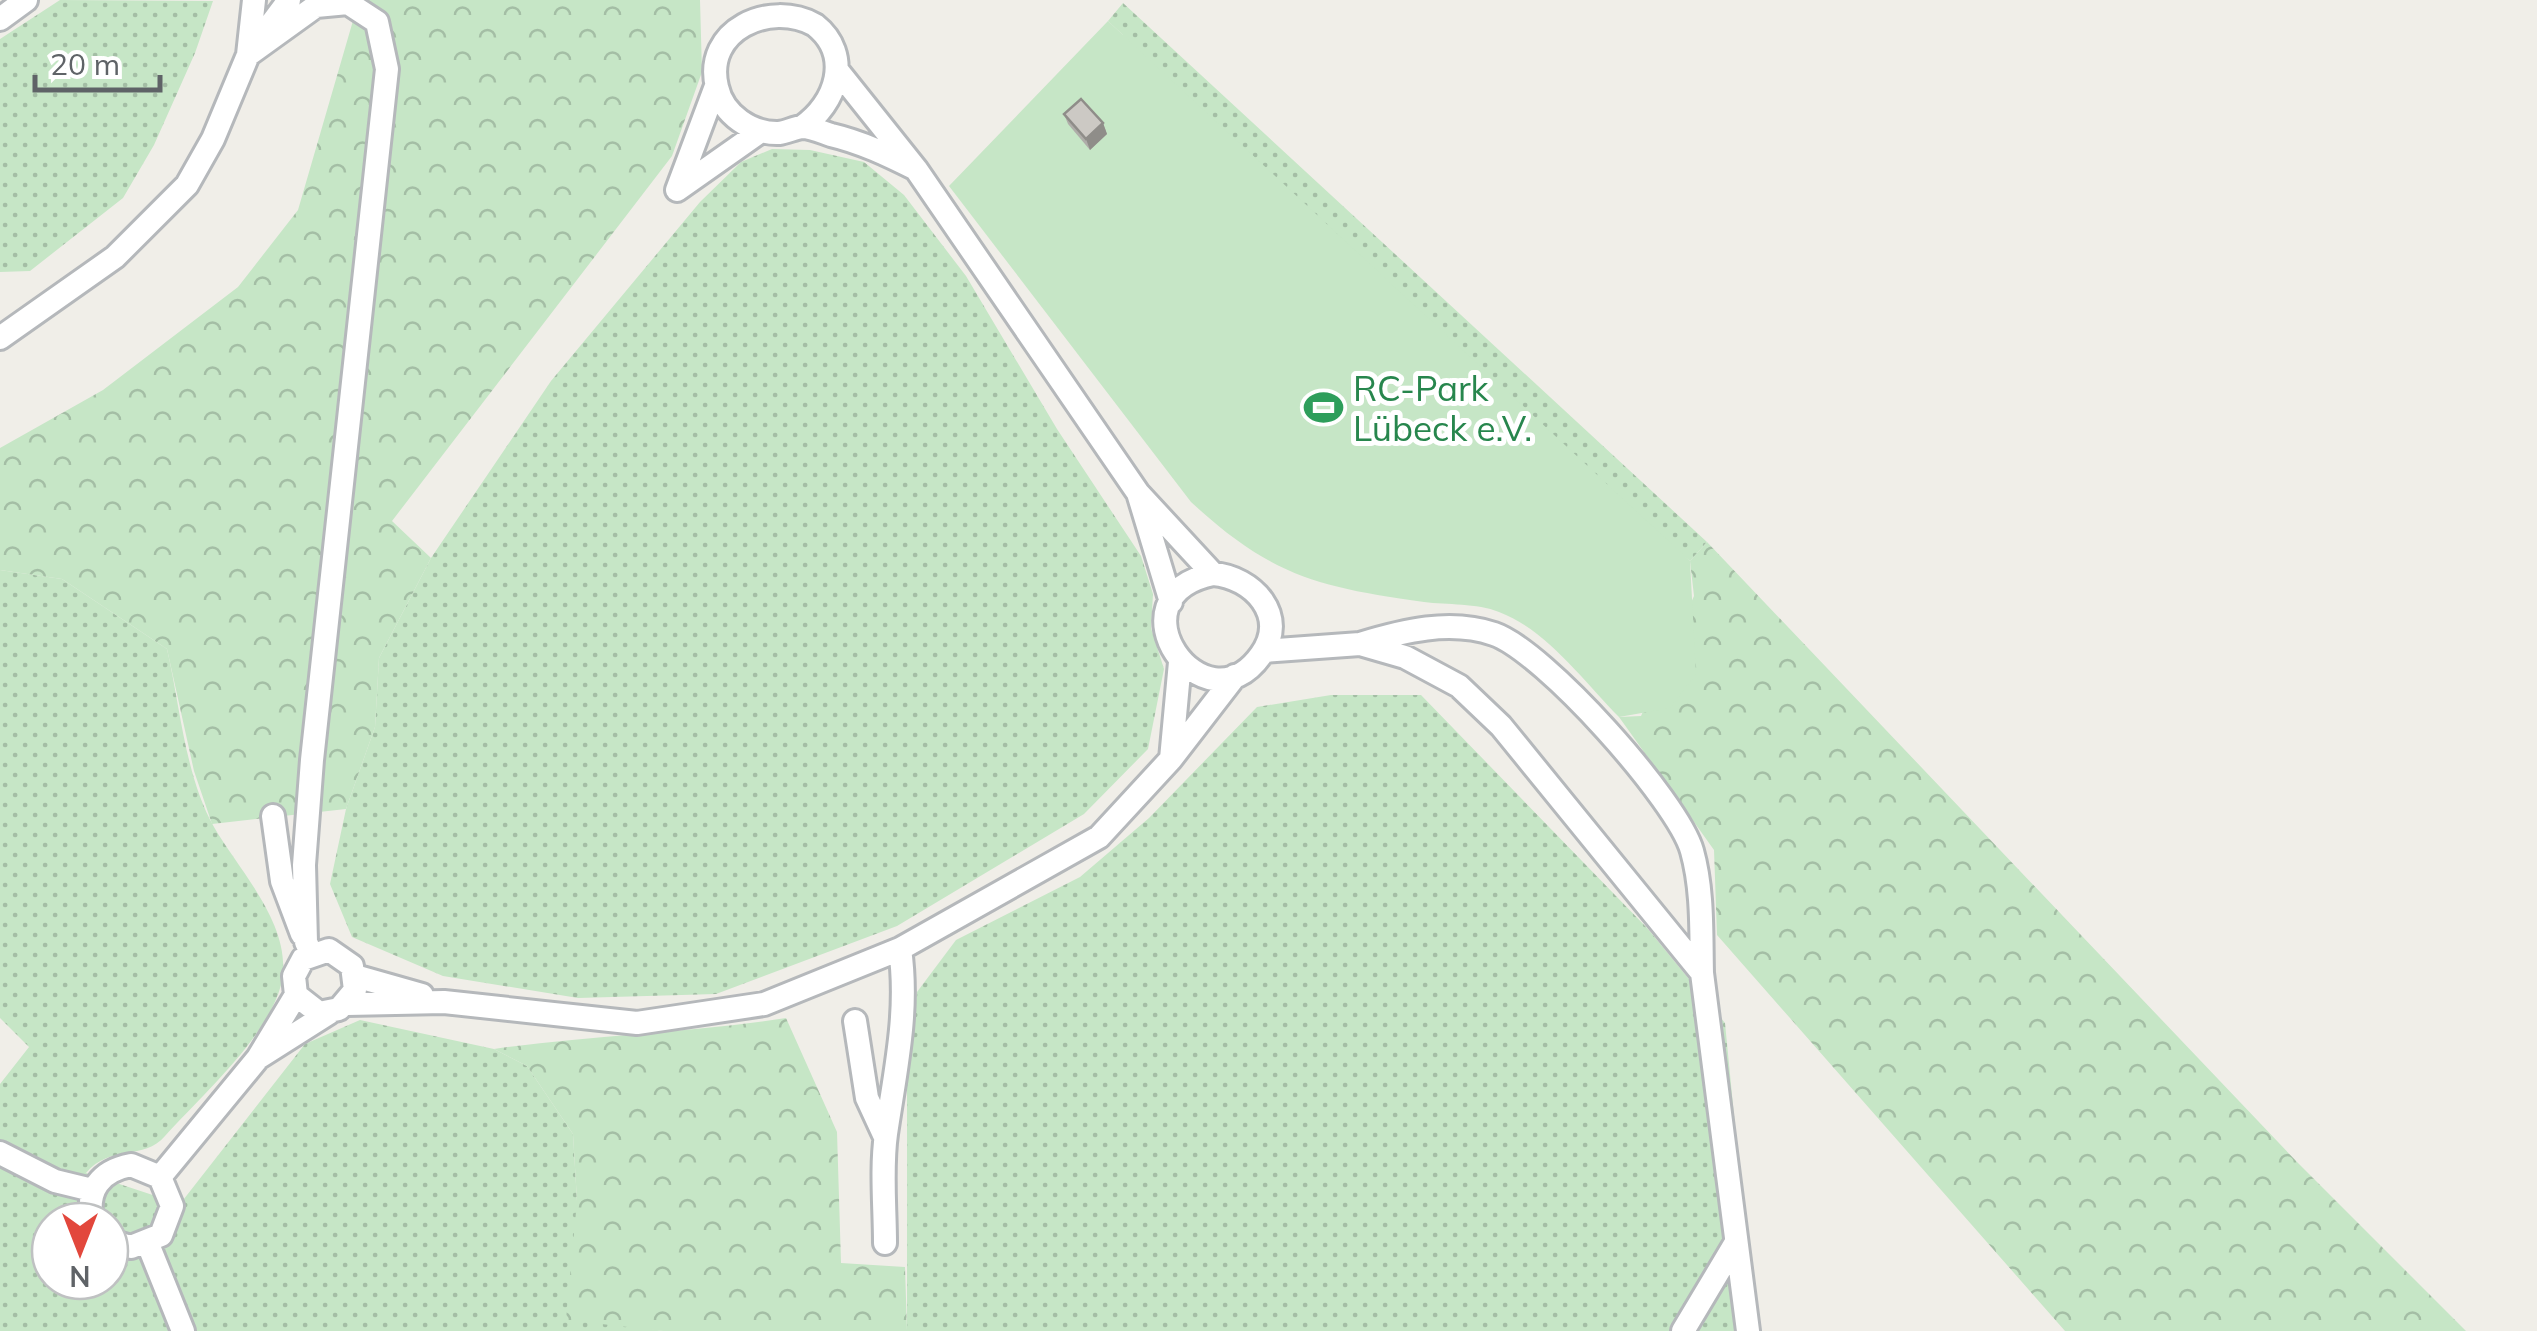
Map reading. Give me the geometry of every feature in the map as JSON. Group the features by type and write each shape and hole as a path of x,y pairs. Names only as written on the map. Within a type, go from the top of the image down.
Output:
{"lane":[{"path":"0,18 26,0"},
{"path":"248,55 254,0"},
{"path":"0,338 115,257 187,185 213,139 248,55 289,0"},
{"path":"740,0 736,25 719,48 716,86 677,190 761,132 802,127 858,141 916,169"},
{"path":"160,1177 258,1058 296,995 296,966 308,948 304,865 312,760 387,69 377,22 348,3 316,6 248,55"},
{"path":"736,25 766,11 792,7 825,35 837,70 916,169 1138,493 1213,574"},
{"path":"802,127 827,106 837,70"},
{"path":"716,86 736,118 761,132"},
{"path":"1138,493 1171,602 1166,636 1180,662 1195,674 1212,678 1234,676"},
{"path":"296,995 309,1009 444,1002 637,1023 764,1004 900,949 1099,836 1171,758 1234,676 1252,666 1264,651 1269,613 1261,596 1232,575 1213,574 1188,583 1171,602"},
{"path":"1264,651 1360,644 1399,632 1450,626 1496,634 1525,652 1599,719 1692,848 1700,898 1702,973 1748,1331"},
{"path":"1360,644 1405,657 1458,686 1501,726 1702,973"},
{"path":"1171,758 1180,662"},
{"path":"273,816 291,915 308,948"},
{"path":"308,948 338,953 356,976 444,1002"},
{"path":"886,1243 886,1137 898,1078 904,980 900,949"},
{"path":"258,1058 338,1008 355,990 356,976"},
{"path":"856,1021 867,1098 886,1137"},
{"path":"0,1153 55,1181 92,1190"},
{"path":"92,1201 92,1190 115,1168 146,1168 160,1177 172,1206 160,1235 148,1244 130,1247"},
{"path":"148,1244 183,1331"},
{"path":"1683,1331 1735,1244"}],"green space":[{"path":"60,0 213,1 195,53 154,145 123,198 30,271 0,272 0,39"},
{"path":"359,0 700,0 702,72 672,156 392,521 431,558 379,658 375,727 346,809 212,824 194,771 167,649 62,579 0,570 0,448 103,390 238,287 298,210"},
{"path":"1123,3 1707,542 1690,561 1078,83 1123,35 1108,21"},
{"name":"RC-Park Lübeck e.V.","path":"1108,21 1690,561 1696,674 1670,708 1619,717 1549,644 1517,620 1481,607 1387,596 1298,574 1246,547 1191,502 949,186"},
{"path":"772,149 810,150 864,162 904,195 966,276 1057,429 1141,556 1153,594 1151,628 1164,669 1148,749 1084,814 897,926 716,994 578,998 443,976 352,937 330,884 346,809 375,727 379,658 431,558 551,381 700,202 741,162"},
{"path":"1707,542 2297,1162 2466,1331 2065,1331 1717,935 1714,850 1619,717 1641,716 1694,596 1690,561"},
{"path":"0,570 62,579 167,649 196,786 214,827 273,922 283,964 281,985 262,1025 214,1085 157,1144 106,1158 86,1173 180,1204 305,1044 360,1020 494,1049 527,1066 573,1134 577,1201 624,1324 663,1331 0,1331 0,1084 29,1047 0,1018"},
{"path":"1331,695 1421,695 1648,929 1725,1023 1755,1331 907,1331 907,1081 917,992 956,940 1080,877 1149,818 1257,707"},
{"path":"786,1018 837,1132 841,1263 905,1267 907,1331 663,1331 566,1320 577,1201 573,1134 527,1066 494,1049"}],"building":[{"path":"1081,99 1103,123 1086,139 1064,114"}],"place":[{"name":"RC-Park Lübeck e.V.","path":"1323,408"}]}
